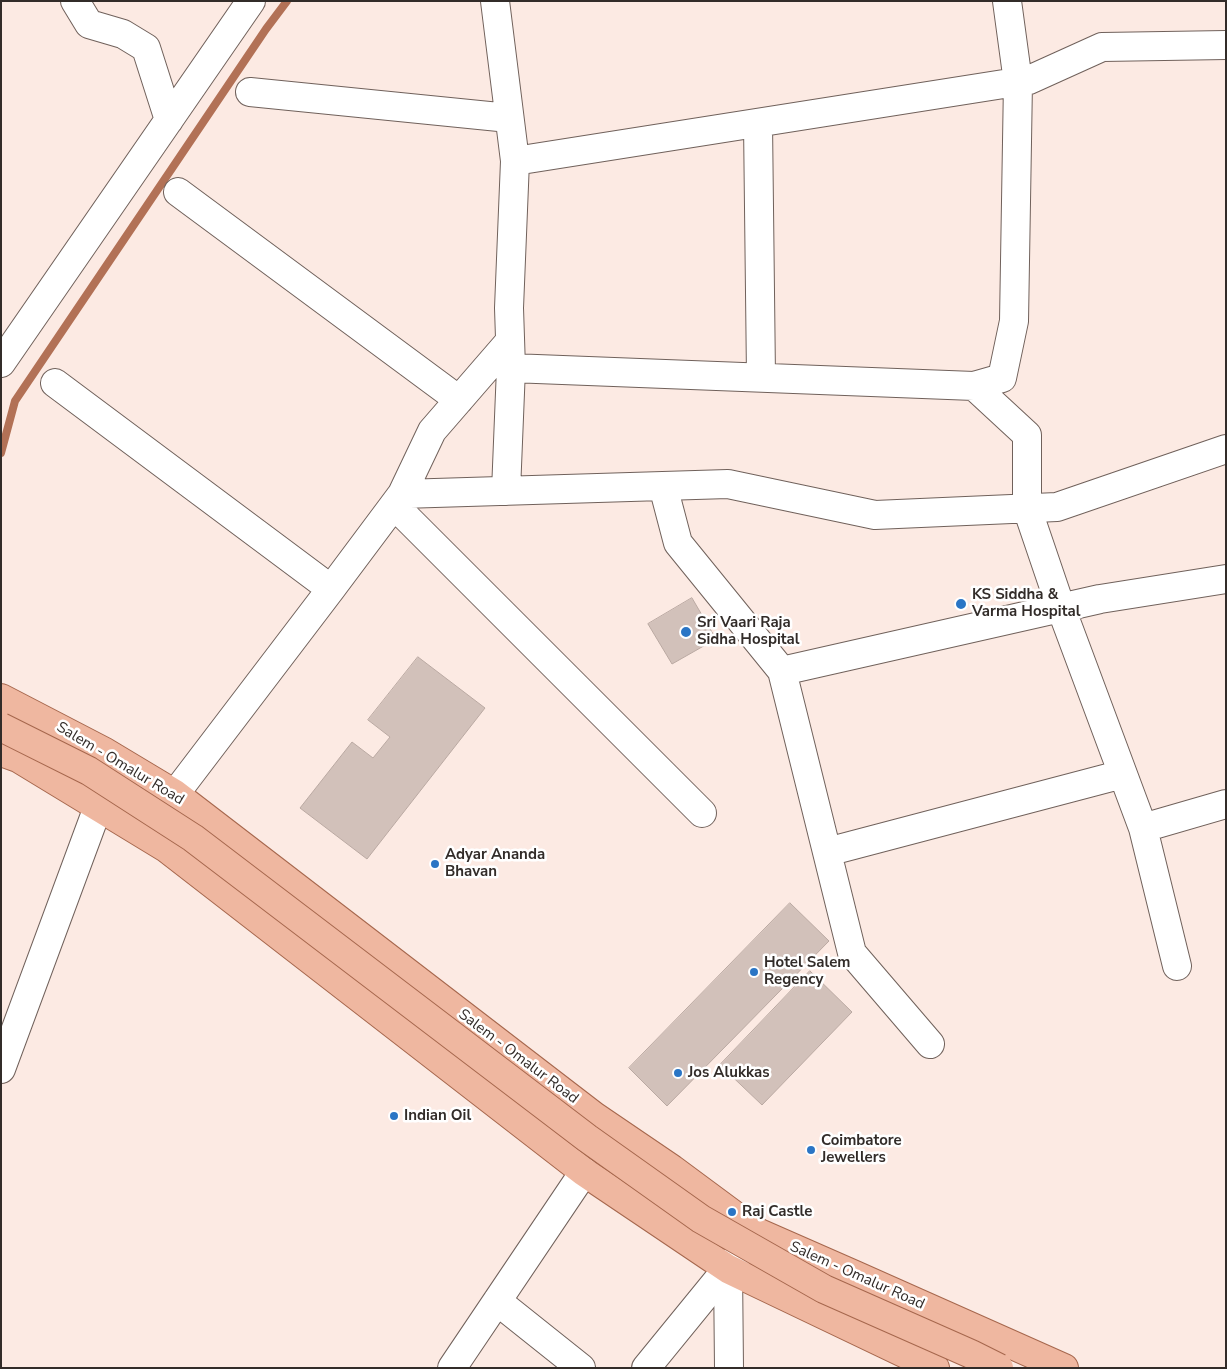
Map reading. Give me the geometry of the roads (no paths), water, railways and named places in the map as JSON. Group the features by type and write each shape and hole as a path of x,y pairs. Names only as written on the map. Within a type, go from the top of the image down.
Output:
{"main road":[{"name":"Salem - Omalur Road","path":"1,698 105,752 174,794 594,1116 672,1169 757,1232 856,1274 1064,1368"},
{"path":"1,727 89,771 193,838 587,1138 702,1219 824,1289 999,1368"},
{"path":"1,752 18,758 166,848 584,1172 728,1269 935,1368"}],"street":[{"path":"75,1 89,24 123,34 146,48 169,120"},
{"path":"1,363 251,1"},
{"path":"494,1 515,160 509,308 510,368 506,491"},
{"path":"510,368 974,386 1002,378 1014,321 1018,82 1006,1"},
{"path":"515,160 1018,82 1028,80 1102,47 1226,45"},
{"path":"250,92 510,118"},
{"path":"758,123 761,377"},
{"path":"178,192 459,400"},
{"path":"174,794 398,499 432,431 510,341"},
{"path":"55,383 331,589"},
{"path":"974,386 1027,435 1027,508 1061,608 1143,828 1176,966"},
{"path":"398,499 506,491 728,484 875,515 1057,507 1226,449"},
{"path":"663,486 678,543 782,671 852,953 930,1044"},
{"path":"398,499 702,813"},
{"path":"782,671 1100,599 1226,579"},
{"path":"827,852 1123,774"},
{"path":"1143,828 1226,804"},
{"path":"1,1070 98,807"},
{"path":"452,1368 584,1172"},
{"path":"646,1368 757,1232"},
{"path":"728,1269 729,1368"},
{"path":"497,1301 581,1368"}],"waterway":[{"path":"1,453 15,401 266,29 287,1"}],"place":[{"name":"KS Siddha & Varma Hospital","path":"961,604"},
{"name":"Sri Vaari Raja Sidha Hospital","path":"686,632"},
{"name":"Adyar Ananda Bhavan","path":"435,864"},
{"name":"Hotel Salem Regency","path":"754,972"},
{"name":"Jos Alukkas","path":"678,1073"},
{"name":"Indian Oil","path":"394,1116"},
{"name":"Coimbatore Jewellers","path":"811,1150"},
{"name":"Raj Castle","path":"732,1212"}]}
